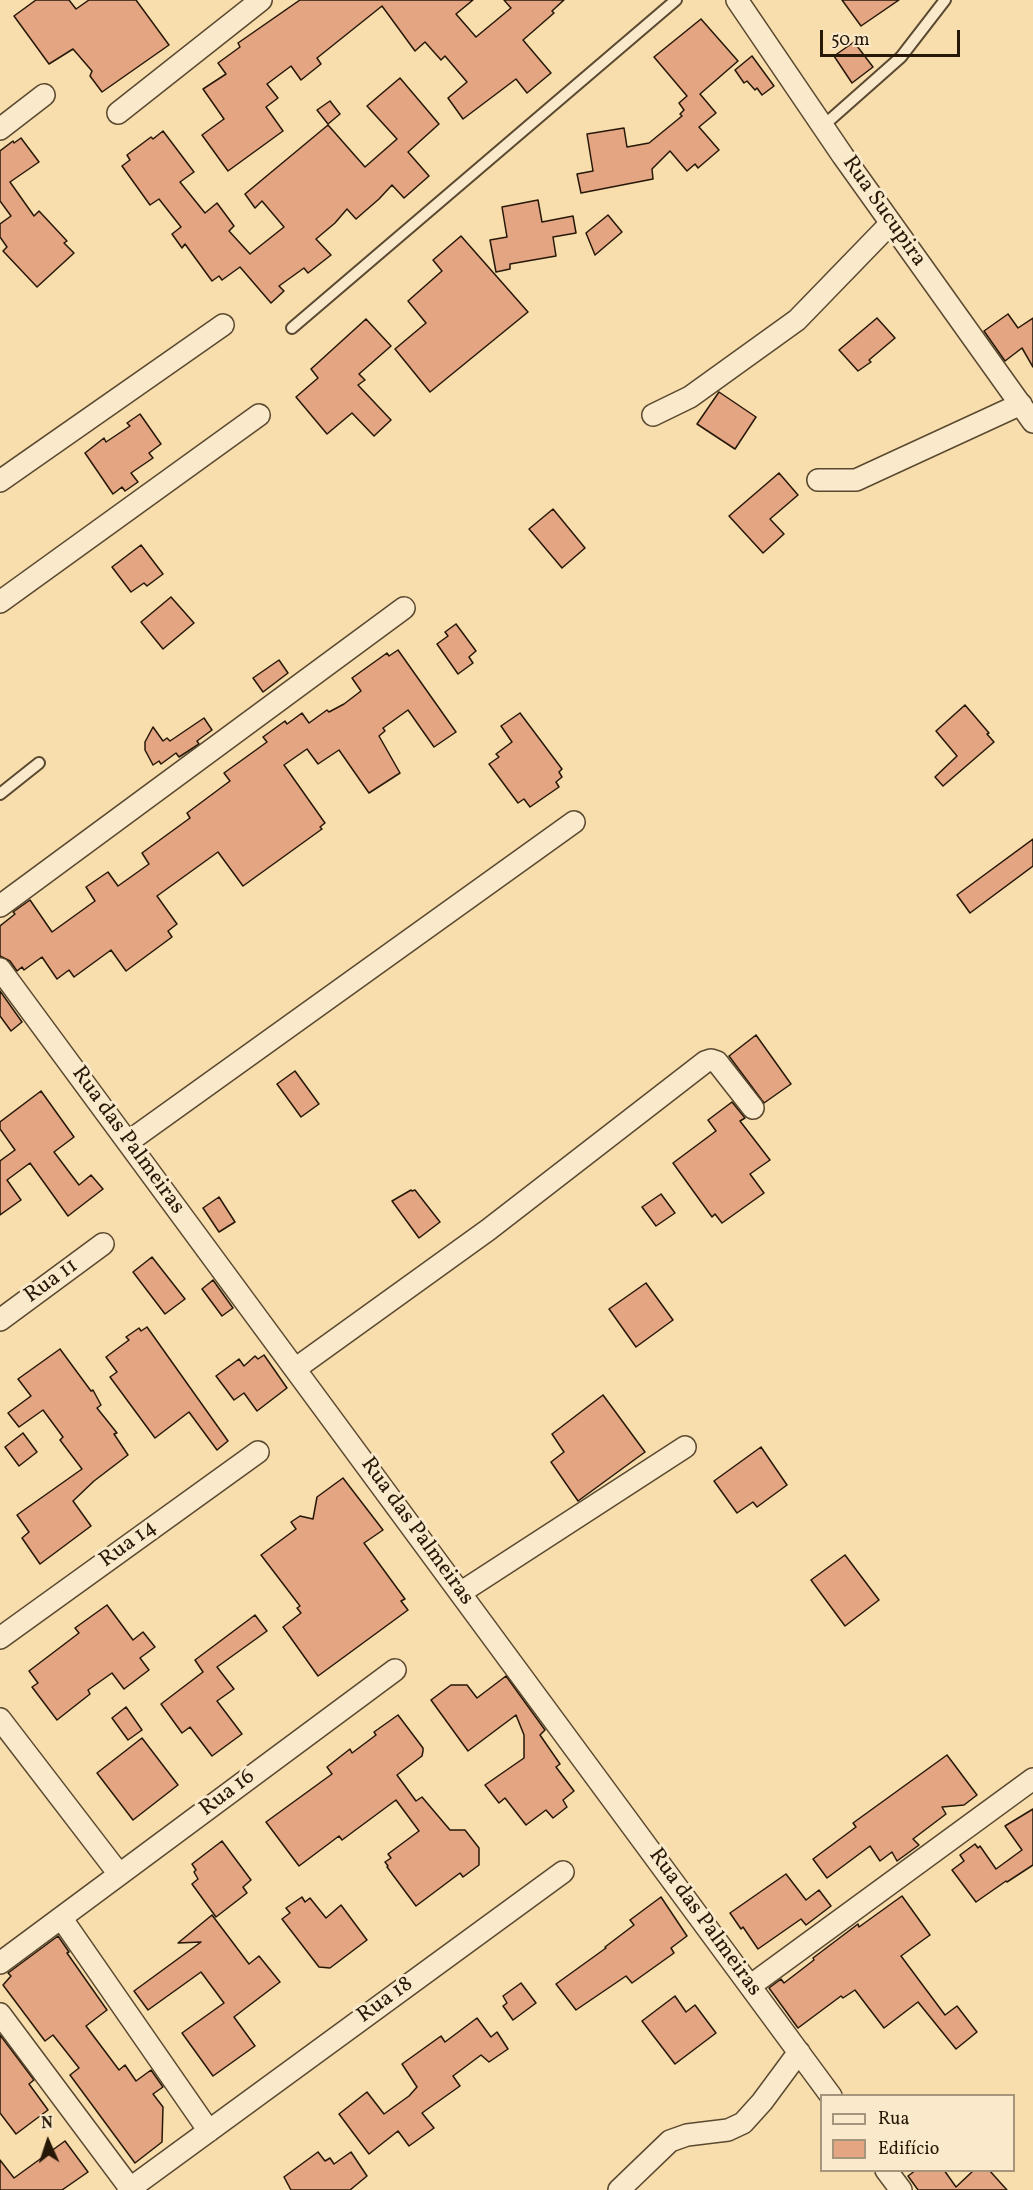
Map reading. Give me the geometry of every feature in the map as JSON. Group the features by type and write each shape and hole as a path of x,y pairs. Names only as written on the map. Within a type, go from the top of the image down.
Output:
{"street":[{"path":"118,113 261,0"},
{"name":"Rua Sucupira","path":"736,0 1033,422"},
{"path":"0,129 44,95"},
{"path":"653,415 690,397 796,320 891,223"},
{"path":"0,481 223,325"},
{"path":"818,480 856,480 865,477 1021,404"},
{"path":"0,602 259,415"},
{"path":"0,906 404,608"},
{"path":"128,1142 574,822"},
{"name":"Rua das Palmeiras","path":"0,969 830,2094"},
{"path":"295,1369 488,1230 705,1062 711,1060 717,1062 753,1108"},
{"name":"Rua 11","path":"0,1320 103,1244"},
{"path":"460,1593 685,1447"},
{"name":"Rua 14","path":"0,1638 258,1452"},
{"name":"Rua 16","path":"0,1963 394,1670"},
{"path":"0,1719 119,1874"},
{"path":"750,1986 1033,1779"},
{"name":"Rua 18","path":"129,2189 563,1872"},
{"path":"62,1919 209,2131"},
{"path":"0,2014 129,2189"},
{"path":"619,2190 670,2141 687,2135 728,2130 743,2123 762,2102 799,2052"},
{"path":"888,2172 901,2190"}],"lane":[{"path":"292,328 676,0"},
{"path":"823,126 902,57 945,0"},
{"path":"0,794 39,763"}],"building":[{"path":"36,0 69,0 76,9 89,0 136,0 169,45 102,92 90,76 92,71 73,49 49,64 14,16"},
{"path":"300,0 473,0 456,14 476,37 511,8 504,0 564,0 552,11 554,13 523,40 551,73 527,93 516,79 463,119 448,98 467,82 445,56 441,60 425,42 415,51 382,6 317,58 321,64 301,80 291,66 267,84 278,98 266,107 283,131 228,171 202,135 224,119 203,89 226,74 218,63 240,47 238,43"},
{"path":"842,0 899,0 861,26"},
{"path":"701,19 738,61 700,94 716,113 699,127 719,150 698,168 695,164 687,171 670,151 652,169 653,179 581,193 577,174 593,171 587,134 624,128 627,147 649,143 682,116 680,114 684,110 679,103 687,96 654,57"},
{"path":"854,42 873,67 852,83 834,56"},
{"path":"752,56 774,86 762,95 747,81 744,83 735,70"},
{"path":"400,78 439,124 408,152 429,176 404,198 392,185 356,219 347,209 316,239 331,255 308,273 304,268 279,286 284,291 271,303 240,267 222,280 219,276 212,281 185,244 182,248 172,234 181,227 159,199 150,205 122,166 130,160 127,155 163,131 194,172 180,182 205,213 217,203 234,226 229,231 250,254 284,227 262,201 255,208 245,194 328,125 365,167 397,139 367,106"},
{"path":"330,101 340,114 328,124 317,110"},
{"path":"21,138 39,162 10,182 34,216 39,211 67,241 64,243 74,253 37,287 3,251 7,247 0,237 0,224 11,216 0,201 0,151"},
{"path":"538,200 542,222 573,216 576,233 553,237 556,256 510,264 510,269 496,272 490,240 507,237 502,207"},
{"path":"608,215 622,232 595,255 586,233"},
{"path":"461,236 528,312 430,392 395,349 426,323 408,301 442,271 433,260"},
{"path":"1008,314 1018,328 1033,318 1033,367 1022,348 1005,361 984,331"},
{"path":"877,318 895,338 869,360 871,362 858,371 839,350"},
{"path":"366,319 391,346 359,374 365,380 358,385 391,420 374,436 352,413 327,434 296,397 318,378 311,369"},
{"path":"719,392 756,417 735,449 697,424"},
{"path":"140,414 161,444 149,453 153,458 131,473 138,482 125,491 122,487 113,494 85,453 104,438 106,442 130,426 127,423"},
{"path":"779,473 798,495 770,519 784,534 763,553 729,516"},
{"path":"553,509 585,548 562,568 529,529"},
{"path":"141,545 163,574 147,586 144,583 131,592 112,567"},
{"path":"171,597 194,623 163,649 141,622"},
{"path":"456,624 476,651 469,657 473,663 458,674 437,644 448,636 445,632"},
{"path":"398,650 456,732 434,747 408,710 383,728 385,731 379,736 400,773 369,793 339,750 318,764 307,749 284,765 325,823 320,827 322,829 243,886 218,852 157,896 177,924 168,931 172,937 126,971 111,950 74,977 69,970 57,979 42,957 24,970 22,967 17,971 10,961 0,956 0,926 15,914 13,912 30,900 52,932 95,901 86,887 108,872 118,886 149,864 142,853 190,818 187,813 230,781 224,773 267,742 263,737 285,721 287,724 302,713 309,723 327,710 329,712 344,704 361,691 352,678 387,653 389,656"},
{"path":"279,660 288,673 263,692 253,678"},
{"path":"965,705 994,742 943,786 935,777 957,756 936,731"},
{"path":"520,713 562,769 559,772 562,777 556,782 559,787 530,807 524,799 518,803 489,764 499,757 496,754 512,742 501,726"},
{"path":"204,718 212,730 197,741 199,744 179,757 176,753 161,764 159,761 153,765 145,750 145,742 153,727 163,741 167,738 170,741"},
{"path":"1033,839 1033,866 970,913 957,895"},
{"path":"0,991 22,1022 11,1031 0,1016"},
{"path":"756,1035 791,1084 764,1103 729,1056"},
{"path":"295,1071 319,1104 301,1117 277,1084"},
{"path":"41,1091 74,1137 54,1152 79,1185 91,1175 103,1189 68,1216 30,1163 7,1180 21,1200 0,1215 0,1161 15,1150 0,1129 0,1122"},
{"path":"732,1102 745,1118 740,1121 770,1160 750,1174 764,1193 722,1223 715,1214 712,1217 673,1163 716,1131 708,1120"},
{"path":"415,1190 440,1222 419,1238 392,1201"},
{"path":"661,1194 675,1213 656,1226 642,1207"},
{"path":"219,1197 235,1222 219,1232 203,1208"},
{"path":"152,1257 185,1299 165,1314 133,1272"},
{"path":"213,1280 233,1308 222,1316 202,1289"},
{"path":"646,1283 673,1320 636,1347 609,1309"},
{"path":"147,1327 228,1441 217,1450 189,1412 155,1438 110,1377 117,1372 106,1357 129,1340 126,1337 139,1328 141,1331"},
{"path":"60,1349 91,1391 93,1390 101,1405 97,1408 117,1433 114,1434 128,1455 94,1481 73,1501 91,1526 40,1564 22,1538 29,1532 17,1515 82,1469 60,1440 63,1437 43,1410 19,1427 8,1413 31,1396 18,1379"},
{"path":"264,1355 287,1388 257,1411 244,1393 234,1400 216,1376 239,1359 244,1366 255,1356 258,1359"},
{"path":"603,1395 645,1452 578,1501 551,1462 564,1452 552,1434"},
{"path":"23,1433 37,1452 19,1466 5,1447"},
{"path":"761,1447 787,1485 757,1507 753,1502 737,1513 714,1481"},
{"path":"343,1478 383,1530 364,1543 405,1599 401,1601 408,1610 318,1676 283,1627 301,1613 297,1608 300,1606 261,1555 296,1529 291,1522 300,1516 313,1519 317,1497"},
{"path":"845,1555 879,1600 845,1626 811,1580"},
{"path":"107,1605 133,1640 143,1632 155,1647 140,1658 149,1670 124,1689 112,1673 88,1690 90,1694 57,1720 32,1687 38,1683 29,1671 79,1633 75,1628"},
{"path":"255,1615 267,1631 217,1667 234,1689 217,1701 242,1734 212,1756 190,1727 182,1733 161,1704 203,1672 195,1660"},
{"path":"506,1676 545,1730 540,1735 560,1764 556,1767 574,1791 563,1800 567,1807 553,1818 546,1810 526,1825 505,1798 499,1803 485,1785 524,1758 524,1735 516,1715 468,1751 431,1700 451,1685 467,1685 477,1698"},
{"path":"126,1707 142,1730 128,1740 112,1718"},
{"path":"398,1715 423,1751 422,1756 397,1775 416,1801 422,1797 450,1830 465,1830 479,1848 479,1865 463,1877 460,1873 416,1906 385,1862 391,1858 388,1854 419,1831 396,1800 342,1840 339,1836 299,1866 266,1822 332,1774 327,1767 350,1749 352,1753 376,1735 374,1732"},
{"path":"142,1738 178,1785 133,1820 97,1773"},
{"path":"947,1755 977,1795 964,1805 942,1807 946,1814 913,1839 919,1845 897,1861 892,1852 880,1861 870,1846 827,1878 813,1859 856,1827 853,1823"},
{"path":"1033,1809 1033,1865 976,1902 952,1870 964,1861 960,1855 975,1844 978,1848 980,1846 996,1869 1022,1850 1005,1826"},
{"path":"222,1841 251,1880 243,1887 247,1893 216,1917 192,1884 198,1879 192,1864"},
{"path":"786,1874 806,1900 819,1890 831,1906 806,1925 801,1919 758,1949 730,1913"},
{"path":"902,1896 930,1935 901,1956 945,2015 957,2006 977,2032 956,2049 918,2002 884,2028 855,1990 843,1998 841,1996 798,2028 769,1988 781,1979 784,1983 858,1924 859,1927"},
{"path":"302,1897 305,1902 310,1898 326,1918 341,1905 367,1940 330,1968 319,1967 282,1919 290,1913 286,1908"},
{"path":"661,1897 687,1936 671,1948 674,1953 632,1983 626,1976 576,2010 556,1984 634,1925 630,1920"},
{"path":"212,1915 249,1964 259,1956 280,1982 234,2017 255,2046 213,2076 182,2033 224,2003 201,1972 148,2010 134,1991 201,1942 178,1943"},
{"path":"58,1936 69,1952 67,1953 107,2010 86,2026 119,2070 125,2065 136,2081 151,2070 163,2087 153,2094 163,2107 162,2142 135,2163 70,2075 79,2068 53,2035 45,2041 3,1985 11,1976 8,1973"},
{"path":"521,1983 536,2003 513,2020 503,2006 507,2003 503,1996"},
{"path":"675,1996 686,2012 695,2005 716,2033 675,2064 642,2021"},
{"path":"477,2018 491,2037 497,2032 508,2049 489,2062 481,2055 453,2076 460,2086 422,2113 434,2128 409,2146 398,2131 369,2154 339,2114 367,2092 384,2114 409,2096 417,2087 402,2064 441,2036 445,2042"},
{"path":"0,2035 34,2080 29,2084 48,2110 16,2134 0,2113"},
{"path":"65,2141 88,2172 62,2190 0,2190 0,2160 14,2178"},
{"path":"318,2152 325,2161 330,2158 334,2164 351,2152 367,2176 350,2190 291,2190 284,2177"},
{"path":"913,2172 945,2172 956,2187 972,2172 991,2172 1007,2190 918,2190 908,2176"}]}
